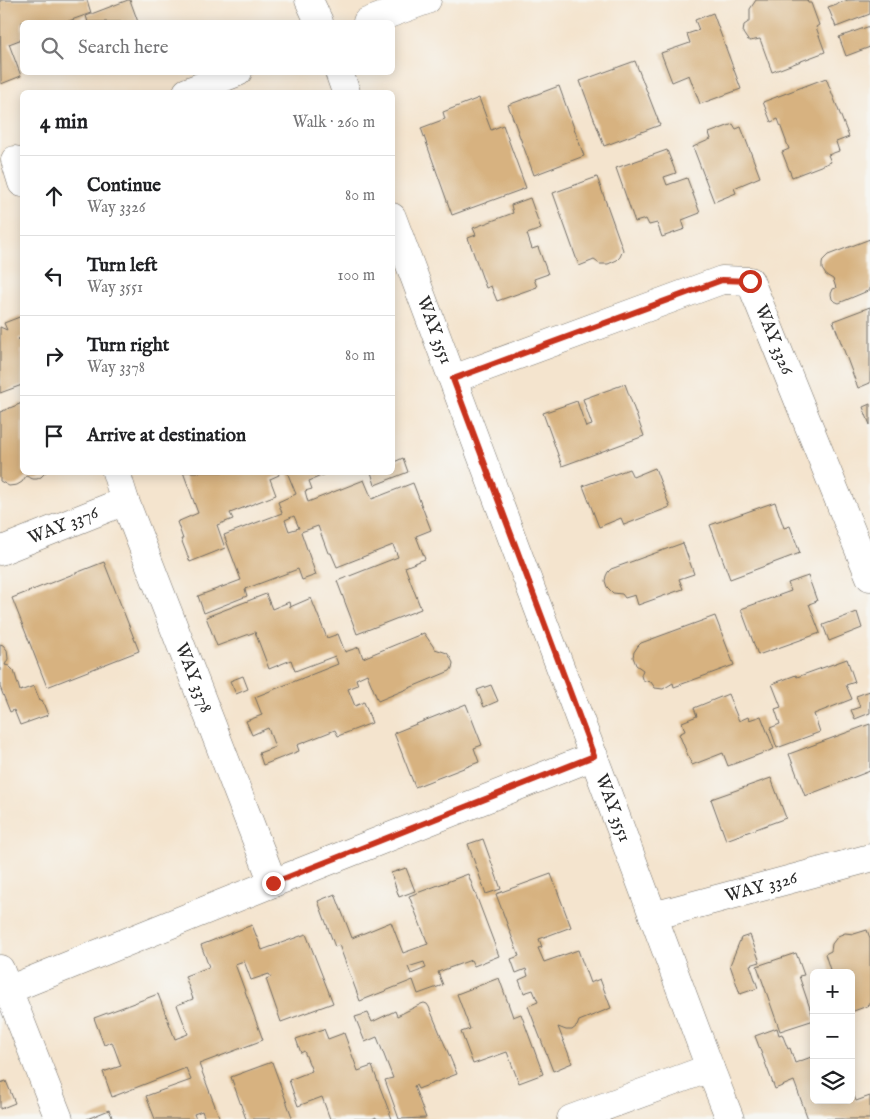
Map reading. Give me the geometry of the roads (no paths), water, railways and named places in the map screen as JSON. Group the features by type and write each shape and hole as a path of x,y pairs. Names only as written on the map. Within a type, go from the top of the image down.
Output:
{"street":[{"path":"309,0 318,20"},
{"path":"373,20 428,0"},
{"path":"192,90 230,75"},
{"path":"340,75 345,90"},
{"name":"WAY 3551","path":"395,225 730,1119"},
{"name":"WAY 3326","path":"453,379 722,280 750,281 870,576"},
{"name":"WAY 3378","path":"117,475 125,501 273,883"},
{"name":"WAY 3376","path":"0,551 125,501"},
{"path":"59,1119 4,979 273,883 594,756"},
{"name":"WAY 3326","path":"653,916 870,858"},
{"path":"571,1119 710,1068"}]}
